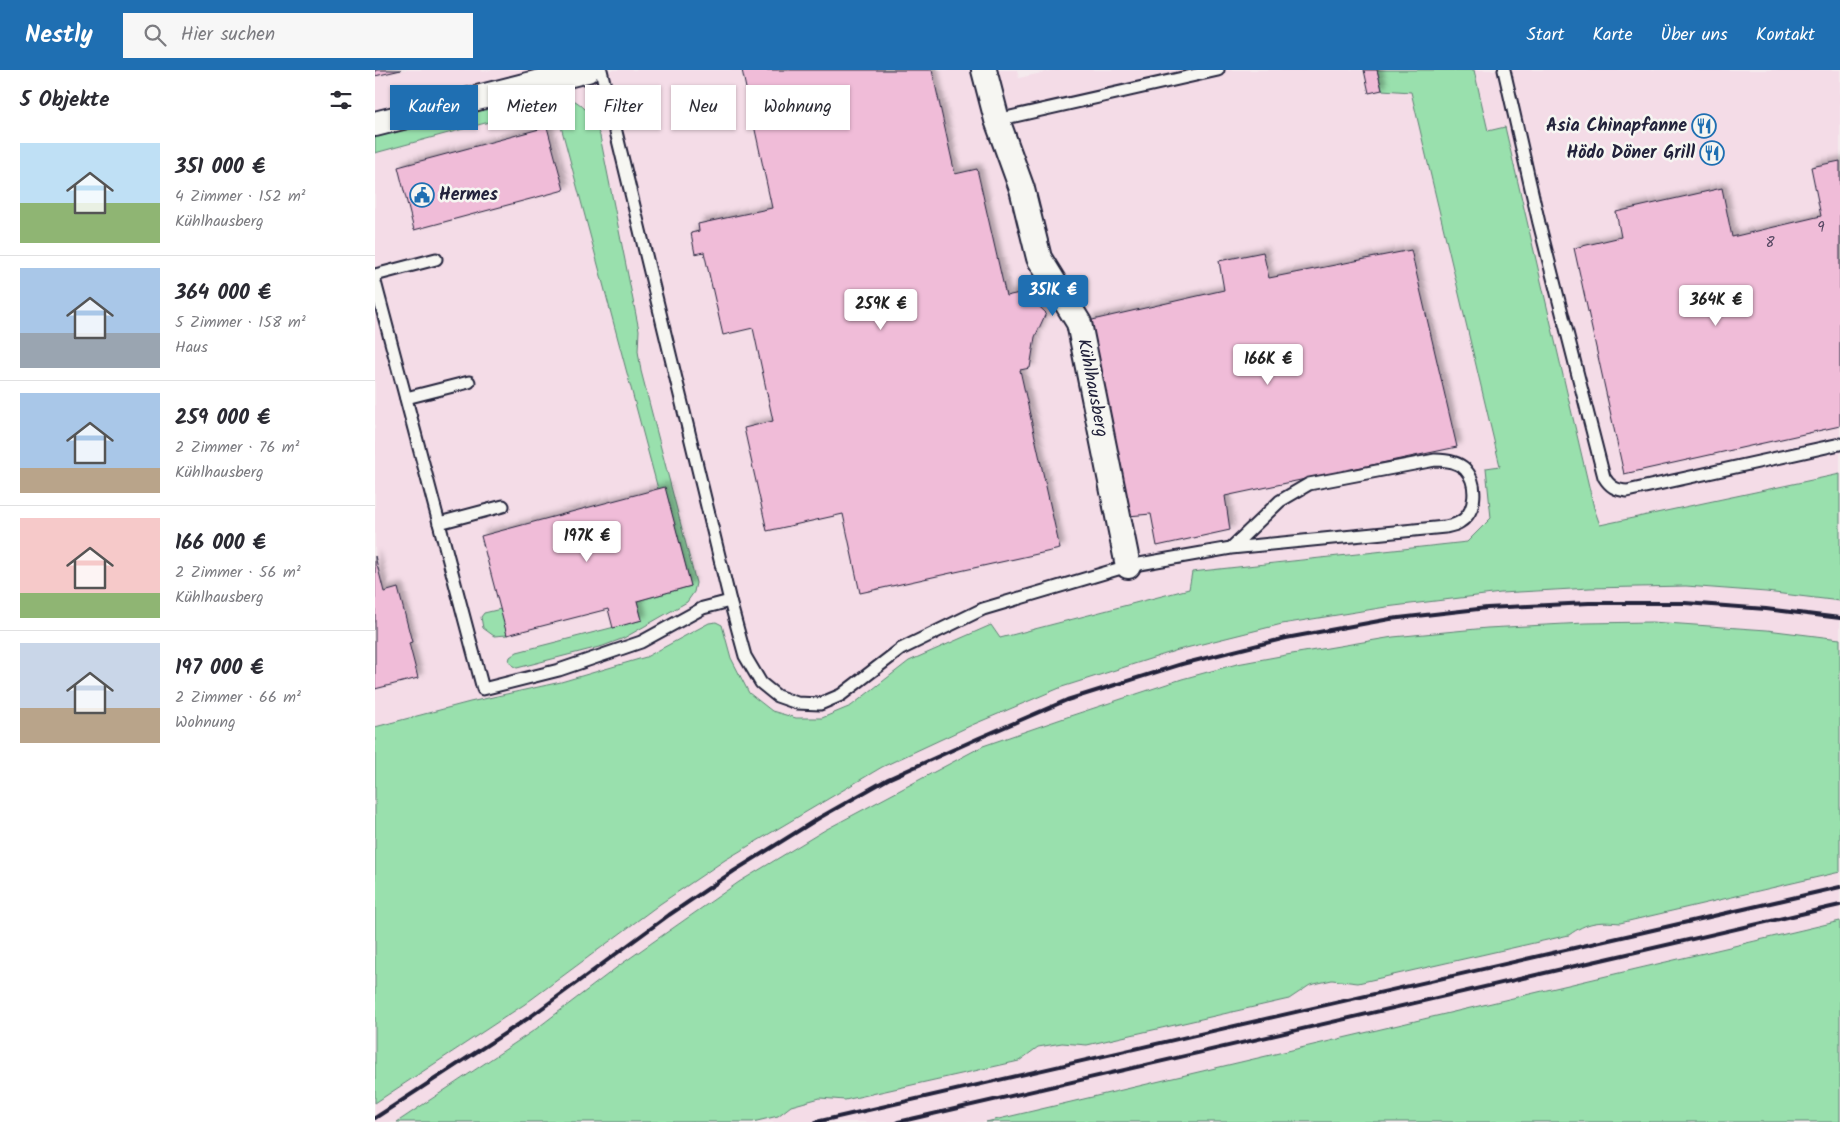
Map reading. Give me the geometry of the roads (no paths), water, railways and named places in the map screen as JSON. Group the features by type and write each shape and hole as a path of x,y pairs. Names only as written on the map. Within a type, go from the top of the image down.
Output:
{"street":[{"path":"375,124 587,70"},
{"name":"Kühlhausberg","path":"984,70 997,120 1022,189 1039,258 1079,323 1128,566"}],"lane":[{"path":"601,70 730,602 745,656 761,683 777,696 797,704 819,704 841,695 901,649 983,609 1128,566 1231,548 1445,527 1461,522 1473,508 1474,489 1465,469 1451,461 1435,460 1309,484 1280,501 1231,548"},
{"path":"997,120 1218,70"},
{"path":"1504,70 1539,223 1604,477 1609,485 1618,490 1627,491 1840,444"},
{"path":"375,275 436,259"},
{"path":"375,282 380,323 406,398 483,689 559,670 641,642 703,608 730,602"},
{"path":"406,398 469,382"},
{"path":"439,522 503,506"}],"railway":[{"path":"375,1118 530,1017 669,915 734,871 819,818 888,779 1067,700 1182,664 1286,638 1390,619 1487,608 1589,603 1685,603 1766,609 1840,618"},
{"path":"816,1122 1840,887"},
{"path":"898,1122 1840,905"}],"place":[{"name":"Asia Chinapfanne","path":"1704,126"},
{"name":"Hödo Döner Grill","path":"1712,153"},
{"name":"Hermes","path":"422,195"}]}
